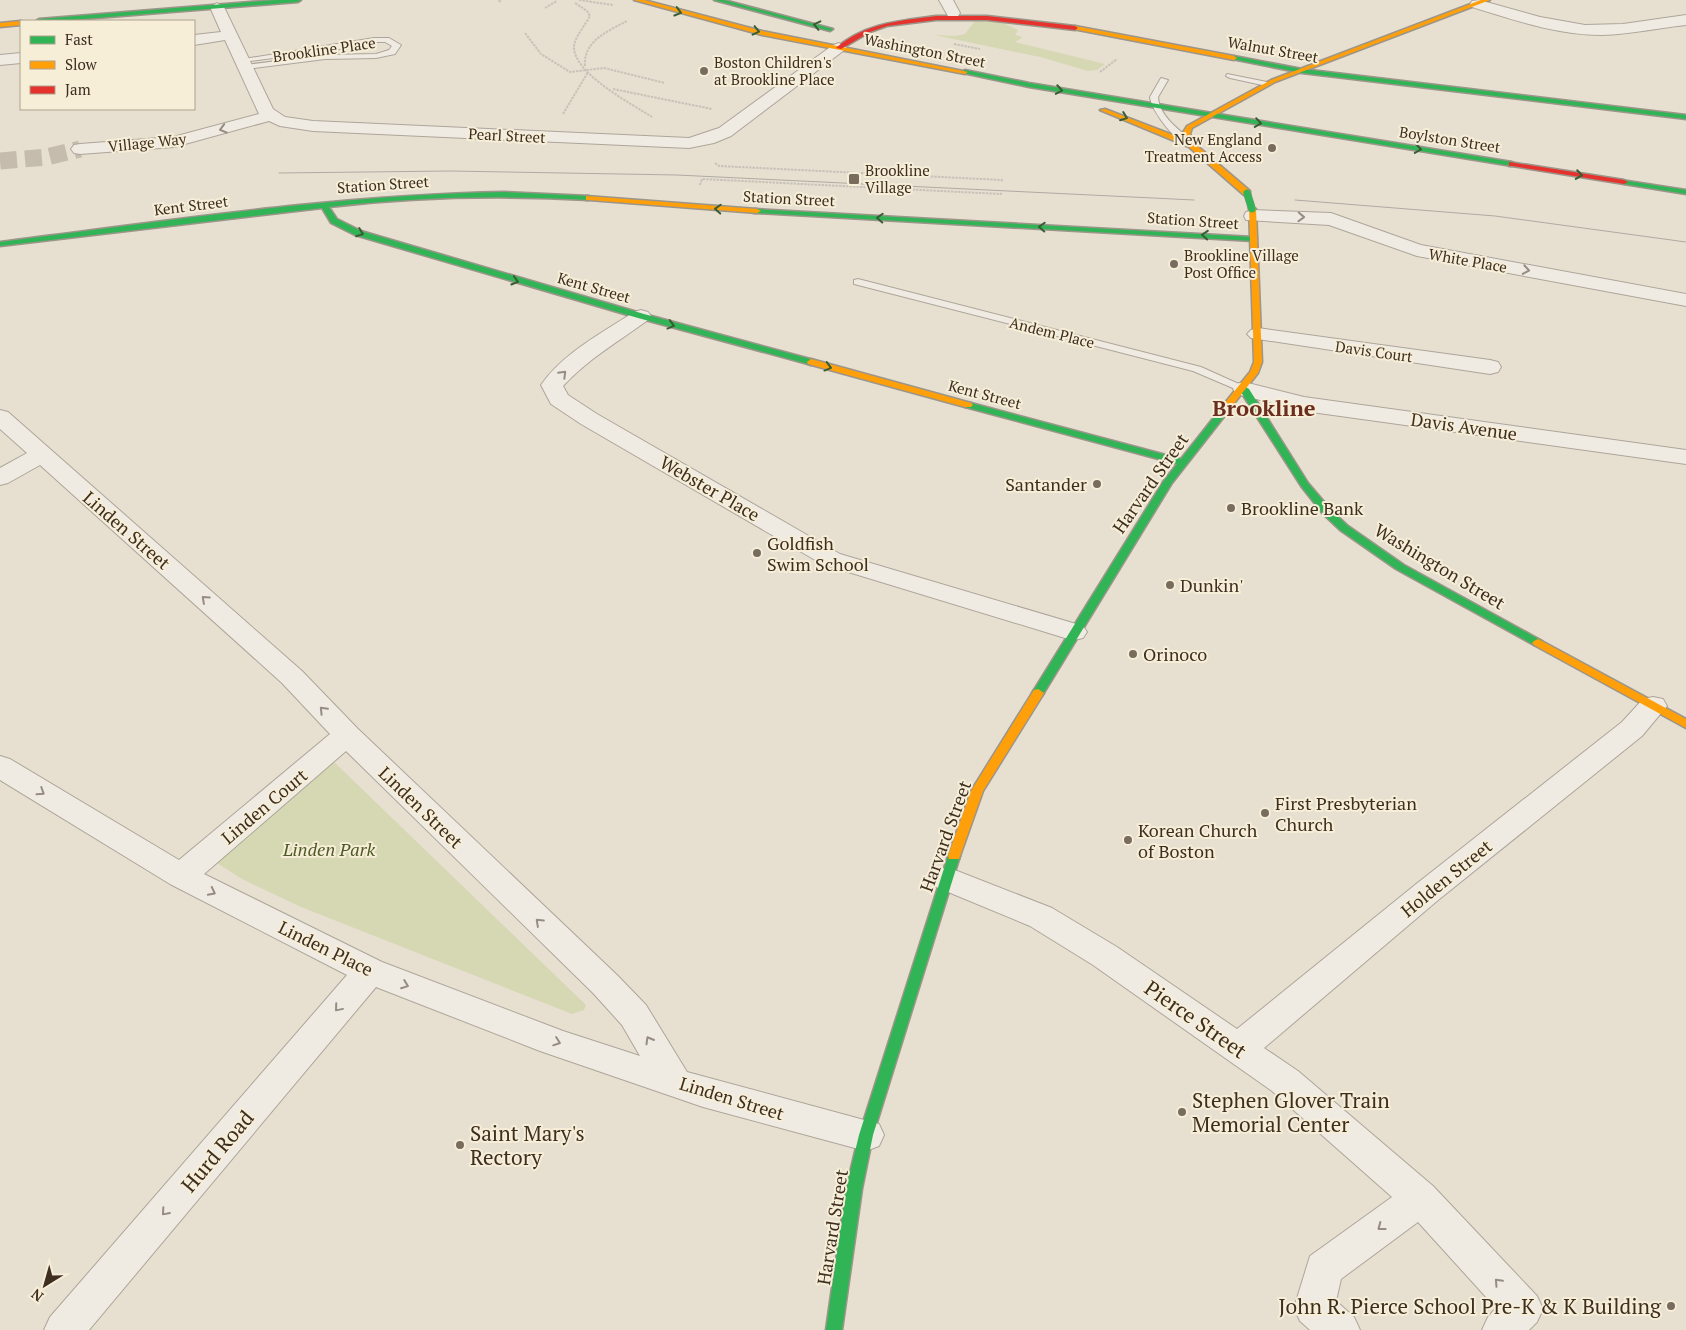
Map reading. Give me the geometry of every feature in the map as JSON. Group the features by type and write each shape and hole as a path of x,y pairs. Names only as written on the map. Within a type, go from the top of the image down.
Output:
{"main road":[{"path":"51,20 298,0"},
{"name":"Washington Street","path":"717,0 877,39"},
{"name":"Washington Street","path":"625,1 643,2 736,27 1043,88 1210,115"},
{"path":"1244,389 1257,368 1258,334 1252,212 1247,194 1192,145 1187,137 1187,130 1210,115 1267,84 1482,2"},
{"name":"Walnut Street","path":"839,48 861,35 896,22 949,7 1070,21 1251,63 1302,71 1686,117"},
{"path":"0,25 20,23"},
{"path":"839,48 917,71 1106,111 1192,145"},
{"path":"1191,99 1227,106"},
{"name":"Boylston Street","path":"1227,106 1464,144"},
{"name":"Boylston Street","path":"1210,115 1686,192"},
{"name":"Station Street","path":"323,204 396,197 515,193 685,207 1253,239"},
{"name":"Kent Street","path":"0,244 323,204 334,221 358,233 641,316 1183,463"},
{"name":"Washington Street","path":"1244,389 1315,498 1358,538 1400,567 1686,724"},
{"name":"Harvard Street","path":"834,1330 854,1189 866,1135 947,879 977,791 1159,497 1183,463 1244,389"}],"street":[{"path":"1482,2 1540,23 1580,29 1625,29 1686,20"},
{"path":"217,6 264,109 270,116"},
{"path":"195,40 229,35"},
{"name":"Pearl Street","path":"270,116 288,123 313,126 684,143 708,139 723,133 839,48"},
{"path":"0,60 20,58"},
{"name":"Village Way","path":"80,149 174,142 270,116"},
{"name":"White Place","path":"1252,212 1331,220 1417,250 1686,300"},
{"name":"Webster Place","path":"641,316 572,365 552,385 559,399 589,419 831,559 1074,632"},
{"name":"Davis Court","path":"1258,334 1490,367"},
{"name":"Davis Avenue","path":"1244,389 1304,404 1686,457"},
{"name":"Linden Street","path":"0,417 292,677 347,735 626,1005 641,1026 674,1082 769,1111 866,1135"},
{"path":"0,478 41,455"},
{"name":"Holden Street","path":"1238,1049 1413,904 1632,729 1653,706"},
{"name":"Linden Court","path":"181,876 347,735"},
{"name":"Linden Place","path":"0,766 181,876 370,971 552,1041 674,1082"},
{"name":"Pierce Street","path":"947,879 1041,917 1105,956 1285,1081 1420,1198 1523,1309 1502,1330"},
{"name":"Hurd Road","path":"64,1330 370,971"},
{"path":"1340,1330 1314,1308 1324,1269 1420,1198"}],"lane":[{"name":"Brookline Place","path":"374,40 386,40 397,46 392,52 376,56 325,57 243,64 374,40"},
{"path":"1230,76 1267,84"},
{"path":"1164,80 1153,98 1156,106 1169,126 1192,145"},
{"name":"Andem Place","path":"858,282 1197,369 1244,389"}],"path":[{"path":"500,0 501,4"},
{"path":"545,8 557,1"},
{"path":"575,3 588,11 590,16 573,46 575,54 588,72 655,118"},
{"path":"586,69 584,55 593,43 631,19"},
{"path":"526,34 534,46 558,66 570,72 586,69 616,70 665,83"},
{"path":"560,120 588,72"},
{"path":"609,88 720,110"},
{"path":"719,166 1002,180 1002,182"},
{"path":"702,180 1001,194 1001,192"}],"green space":[{"path":"975,21 1001,22 1018,30 1015,35 1023,37 1015,42 1105,64 1097,70 1088,71 1040,57 934,35 955,36 965,34"},
{"name":"Linden Park","path":"332,760 586,1005 584,1010 572,1014 301,907 242,879 212,860"}],"tunnel":[{"path":"0,161 47,157 80,149"}],"tram line":[{"path":"279,173 450,171 677,175 1194,200"},
{"path":"1295,200 1495,216 1686,242"}],"traffic: fast":[{"path":"51,20 298,0"},
{"path":"717,0 830,29"},
{"path":"1234,58 1302,71 1686,117"},
{"path":"965,72 1029,85 1512,164"},
{"path":"1624,182 1686,192"},
{"path":"1247,193 1252,209"},
{"path":"0,244 376,200 504,194 589,198"},
{"path":"323,204 334,221 358,233 641,316 811,362"},
{"path":"757,211 1253,239"},
{"path":"1244,389 1304,484 1327,512 1344,528 1400,567 1538,643"},
{"path":"1038,693 1168,482 1229,404"},
{"path":"968,405 1183,463"},
{"path":"834,1330 854,1189 866,1135 954,856"}],"traffic: slow":[{"path":"637,0 762,33 965,72"},
{"path":"1227,106 1273,81 1487,0"},
{"path":"0,25 20,23"},
{"path":"1075,28 1234,58"},
{"path":"1227,106 1189,127 1186,134 1192,145 1247,193"},
{"path":"1103,110 1192,145"},
{"path":"589,198 757,211"},
{"path":"1229,404 1254,373 1258,362 1252,209"},
{"path":"811,362 968,405"},
{"path":"1538,643 1686,724"},
{"path":"954,856 977,791 1038,693"}],"traffic: jam":[{"path":"839,48 868,31 886,24 936,18 987,18 1075,28"},
{"path":"1512,164 1624,182"}],"place":[{"name":"Boston Children's at Brookline Place","path":"704,71"},
{"name":"New England Treatment Access","path":"1272,148"},
{"name":"Brookline Village","path":"854,179"},
{"name":"Brookline Village Post Office","path":"1174,264"},
{"name":"Santander","path":"1097,484"},
{"name":"Brookline Bank","path":"1231,508"},
{"name":"Goldfish Swim School","path":"757,553"},
{"name":"Dunkin'","path":"1170,585"},
{"name":"Orinoco","path":"1133,654"},
{"name":"First Presbyterian Church","path":"1265,813"},
{"name":"Korean Church of Boston","path":"1128,840"},
{"name":"Stephen Glover Train Memorial Center","path":"1182,1112"},
{"name":"Saint Mary's Rectory","path":"460,1145"},
{"name":"John R. Pierce School Pre-K & K Building","path":"1671,1306"}],"district":[{"name":"Brookline","path":"1264,407"}]}
